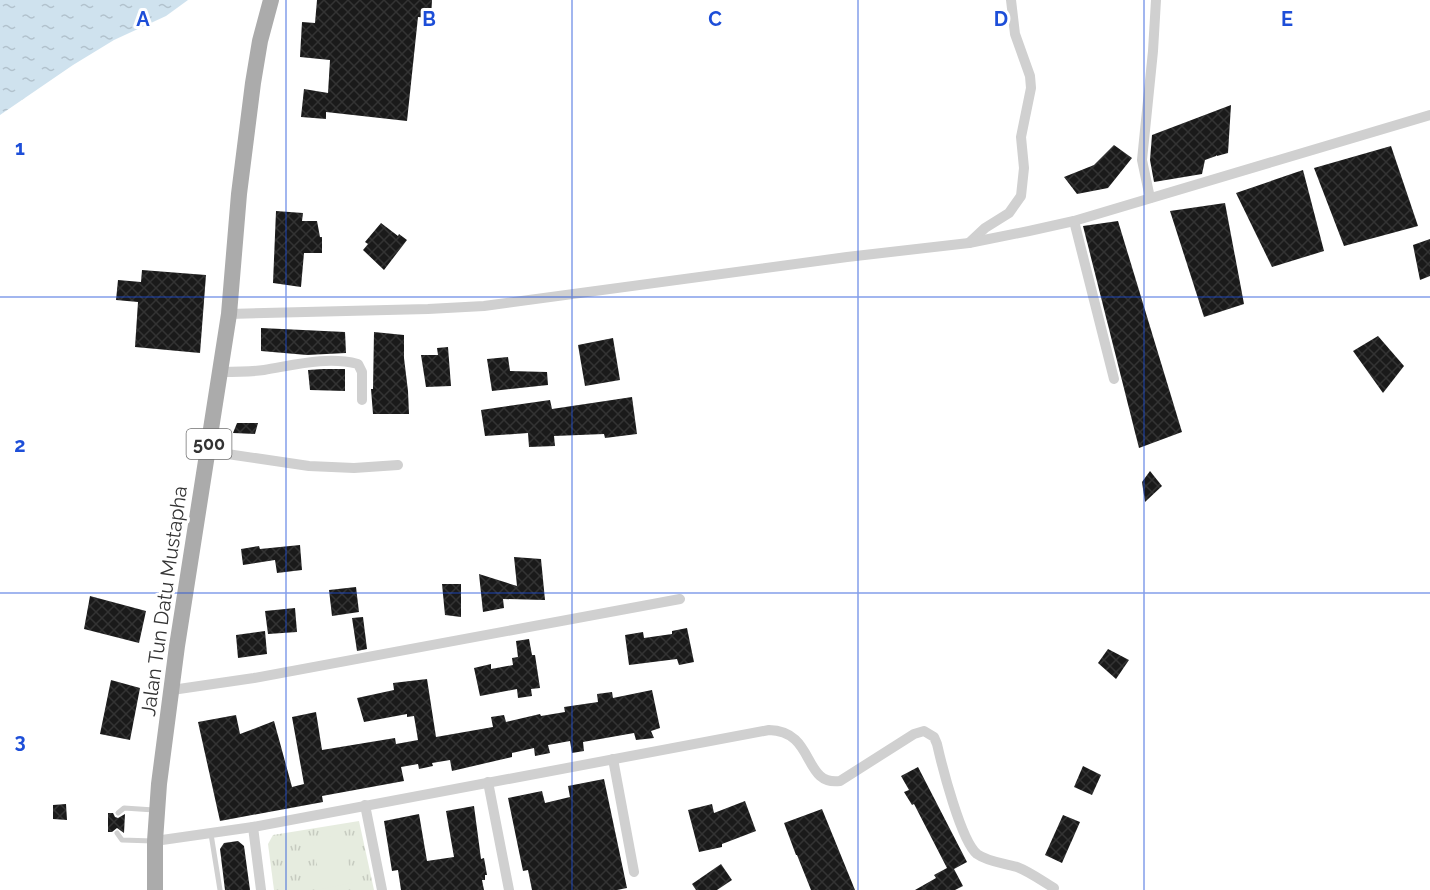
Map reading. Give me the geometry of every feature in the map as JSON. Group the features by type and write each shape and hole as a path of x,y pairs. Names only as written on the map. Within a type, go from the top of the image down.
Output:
{"main road":[{"name":"Jalan Tun Datu Mustapha","path":"155,890 157,810 172,690 229,314 239,194 253,83 260,41 271,0"}],"street":[{"path":"969,243 985,228 1009,213 1021,196 1024,168 1021,137 1031,88 1030,76 1015,34 1011,0"},
{"path":"1150,198 1142,160 1156,0"},
{"path":"229,314 484,306 847,257 969,243 1074,221 1430,115"},
{"path":"1074,221 1114,379"},
{"path":"221,372 261,370 309,362 345,361 358,364 362,372 362,400"},
{"path":"207,451 309,466 354,468 398,465"},
{"path":"172,690 254,678 680,599"},
{"path":"155,842 253,827 737,735 780,730 797,740 816,772 823,779 831,782 840,781 914,734 924,731 934,736 938,744 958,816 971,848 987,859 1019,868 1054,888"},
{"path":"613,759 634,872"},
{"path":"488,782 509,890"},
{"path":"365,805 382,890"},
{"path":"253,827 261,890"}],"lane":[{"path":"118,813 124,808 157,810"},
{"path":"117,832 122,840 155,842"},
{"path":"211,834 220,890"}],"green space":[{"path":"359,821 374,890 274,890 268,844 273,835"},
{"path":"343,834 352,883 322,889 312,840"}],"water":[{"path":"0,0 188,0 166,16 114,40 73,65 0,115"}],"building":[{"path":"317,0 432,0 431,18 418,17 407,121 326,112 326,119 301,117 304,89 328,93 330,60 300,57 302,22 315,23"},
{"path":"1231,105 1228,153 1205,160 1202,174 1154,182 1150,160 1152,135"},
{"path":"1114,145 1132,158 1108,188 1077,194 1064,177 1094,165"},
{"path":"1391,146 1418,226 1344,246 1314,168"},
{"path":"1303,170 1324,251 1272,267 1236,193"},
{"path":"1225,203 1244,304 1204,317 1170,211"},
{"path":"276,211 303,213 302,221 317,221 320,237 322,237 322,253 304,253 301,287 273,283"},
{"path":"1118,221 1182,432 1139,448 1083,226"},
{"path":"381,223 407,240 384,270 363,250 368,244 365,242"},
{"path":"1430,239 1430,276 1420,280 1413,245"},
{"path":"142,270 206,275 200,353 135,347 138,302 116,300 118,280 141,282"},
{"path":"261,328 345,332 346,353 307,355 261,351"},
{"path":"374,332 404,335 409,414 373,414 371,389 373,389"},
{"path":"1378,336 1404,366 1383,393 1353,351"},
{"path":"613,338 620,380 585,386 578,345"},
{"path":"448,347 451,386 426,387 421,355 438,355 437,348"},
{"path":"508,357 510,371 547,372 548,385 492,391 487,359"},
{"path":"345,369 345,391 310,390 308,370"},
{"path":"632,397 637,434 605,438 604,434 554,436 555,446 529,447 528,433 485,436 481,410 550,400 552,409"},
{"path":"237,423 258,423 255,434 233,433"},
{"path":"1150,471 1162,486 1145,502 1142,482"},
{"path":"300,545 302,570 277,573 275,560 243,565 241,549"},
{"path":"514,557 541,559 545,600 503,599 504,608 483,612 479,574 517,586"},
{"path":"442,584 461,584 461,617 445,615"},
{"path":"356,587 359,612 332,616 329,590"},
{"path":"90,596 146,611 139,643 84,629"},
{"path":"295,608 297,632 268,634 265,611"},
{"path":"363,617 367,649 357,651 352,618"},
{"path":"687,628 694,662 679,665 677,659 629,665 625,635 643,632 644,638 672,634 672,631"},
{"path":"265,631 267,654 238,658 236,635"},
{"path":"529,639 532,655 535,655 540,688 531,689 532,696 518,698 517,689 480,696 474,668 491,664 491,669 513,665 512,658 518,657 516,641"},
{"path":"1108,649 1129,660 1116,679 1098,663"},
{"path":"427,679 436,737 493,727 491,717 504,715 506,722 540,714 541,716 565,712 564,707 598,702 597,694 612,692 613,698 652,690 660,728 651,731 654,738 636,740 634,733 583,742 584,751 572,753 570,741 548,745 550,753 535,756 534,748 512,753 512,757 452,771 450,760 432,763 433,766 419,769 418,764 401,767 404,781 322,796 323,802 220,821 198,722 236,715 240,734 274,721 292,787 304,784 292,717 316,712 322,750 395,738 396,744 418,740 414,716 407,717 407,714 364,722 357,698 394,690 393,683"},
{"path":"111,680 140,688 130,740 100,734"},
{"path":"1083,766 1101,775 1092,795 1074,787"},
{"path":"918,767 967,862 954,869 963,886 955,890 915,890 936,878 934,875 947,868 914,804 912,805 904,792 909,790 901,776"},
{"path":"604,779 627,888 532,890 528,870 523,871 508,798 542,791 545,803 570,797 568,786"},
{"path":"745,801 756,831 722,844 722,847 699,852 688,810 712,804 714,813"},
{"path":"66,804 67,820 53,819 53,805"},
{"path":"474,806 481,859 484,858 487,875 485,875 485,880 482,880 484,890 401,890 398,870 392,871 384,821 419,814 427,861 454,857 446,811"},
{"path":"822,809 855,890 811,890 796,855 784,823"},
{"path":"108,813 113,813 118,818 125,814 124,833 117,828 108,832"},
{"path":"1063,815 1080,822 1062,863 1045,855"},
{"path":"238,841 244,846 250,890 225,890 220,849 224,843"},
{"path":"721,864 732,880 717,890 696,890 692,884"}]}
